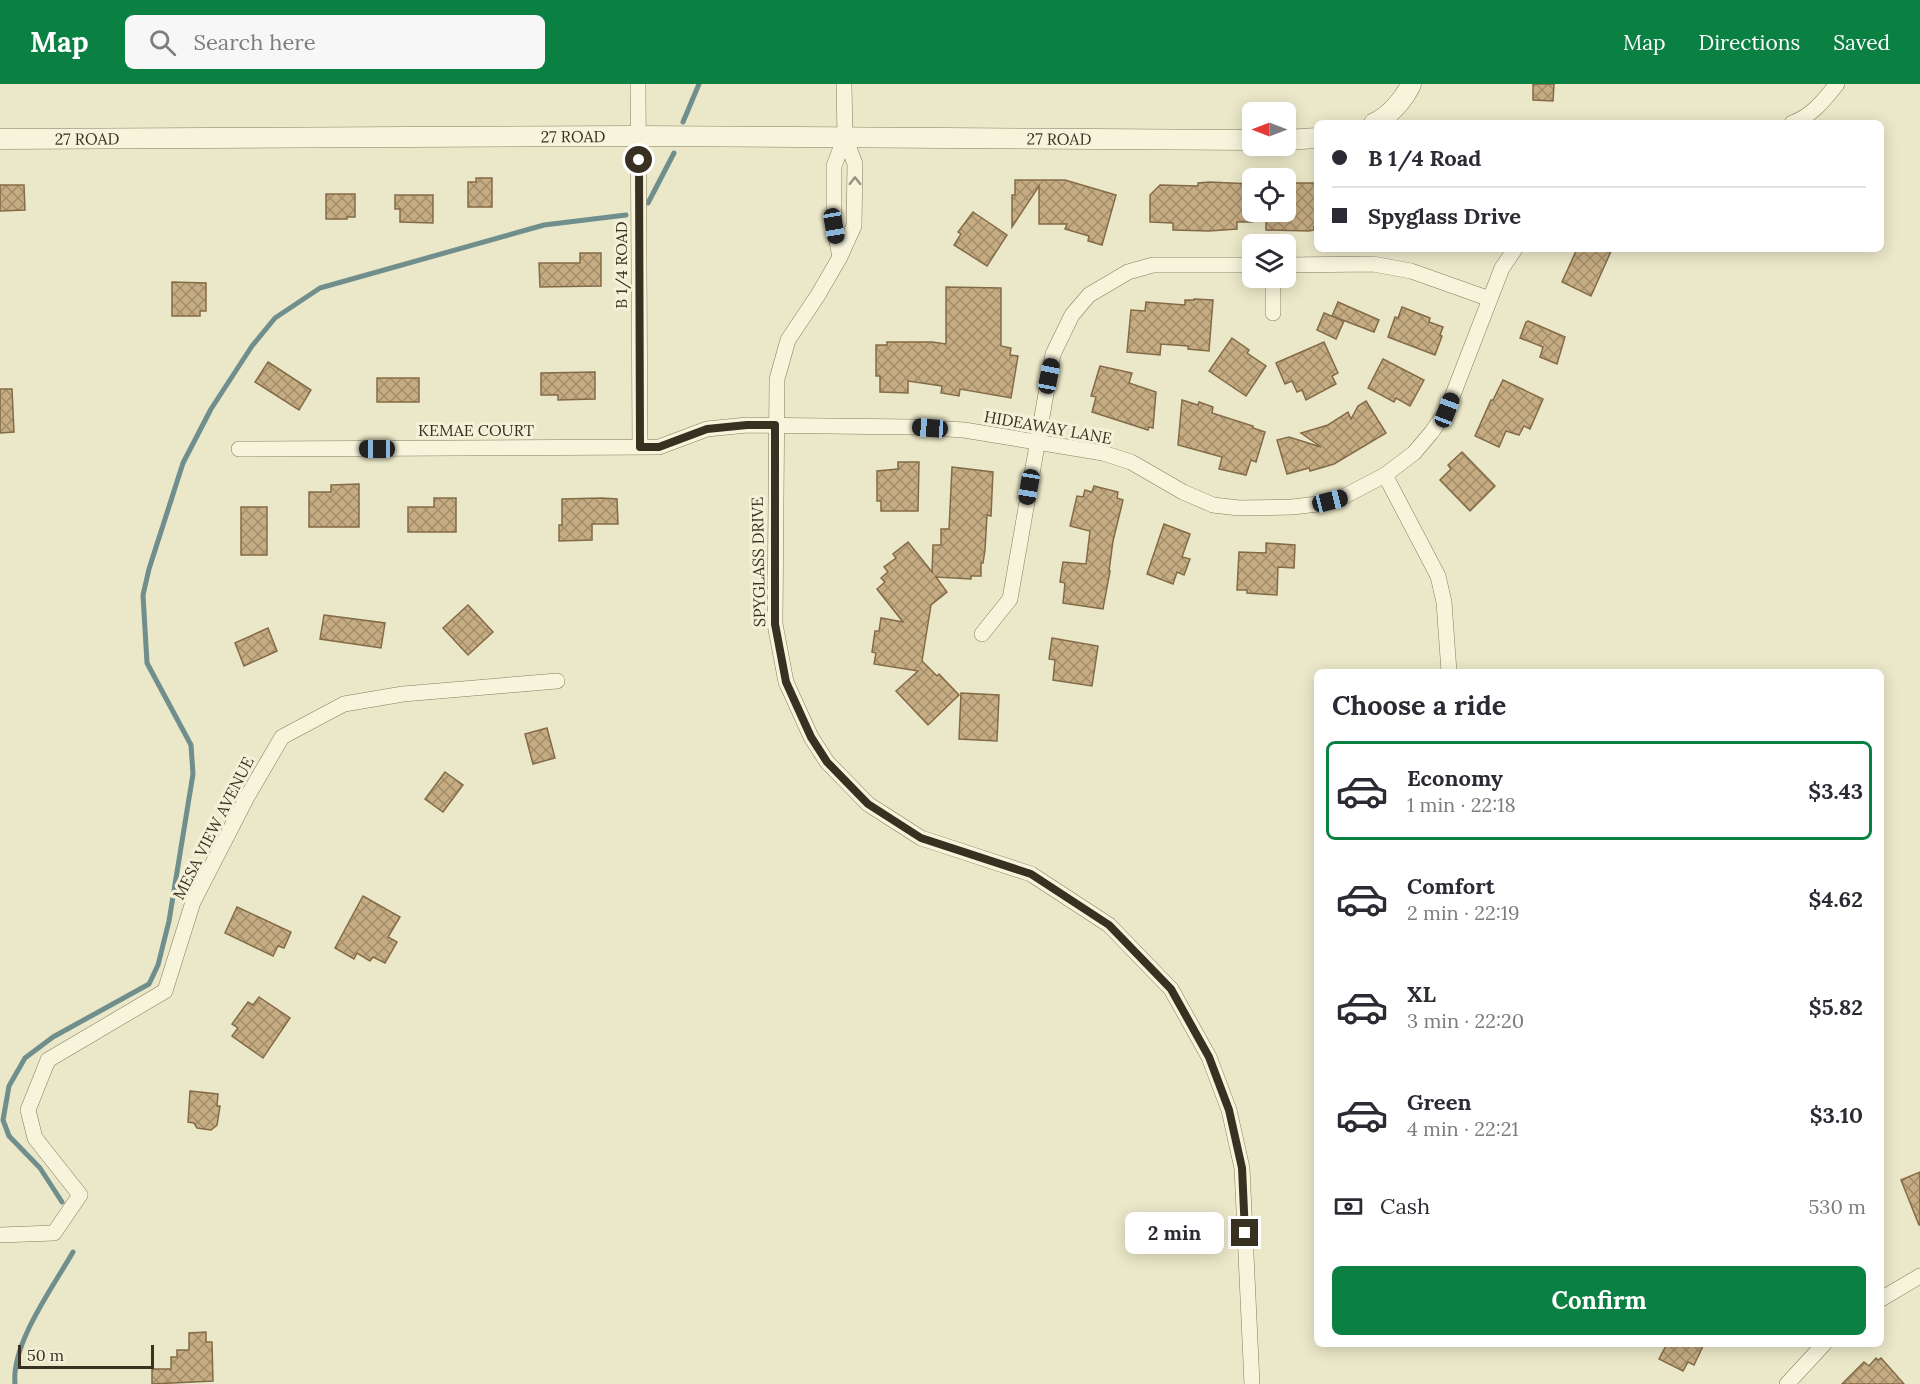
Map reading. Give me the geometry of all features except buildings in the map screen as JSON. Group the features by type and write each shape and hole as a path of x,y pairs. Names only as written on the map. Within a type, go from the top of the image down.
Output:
{"street":[{"name":"B 1/4 ROAD","path":"638,84 640,447"},
{"name":"SPYGLASS DRIVE","path":"844,84 845,137 855,164 854,226 840,257 788,340 777,380 775,624 786,682 811,737 822,753 868,804 921,838 1031,874 1109,925 1171,989 1209,1057 1229,1110 1242,1168 1252,1384"},
{"path":"1382,120 1407,92 1411,84"},
{"path":"1801,120 1817,108 1837,84"},
{"name":"27 ROAD","path":"0,139 638,136 1242,140"},
{"path":"1296,139 1314,138"},
{"name":"HIDEAWAY LANE","path":"640,447 659,447 707,429 747,425 913,427 964,430 1103,453 1131,462 1193,496 1213,504 1239,508 1317,504 1343,497 1385,475 1414,453 1447,410 1490,299 1503,268 1513,252"},
{"path":"1296,265 1373,264 1411,271 1490,299"},
{"path":"982,634 1010,599 1053,354 1072,315 1089,295 1128,272 1153,265 1242,265"},
{"path":"1273,288 1273,313"},
{"name":"KEMAE COURT","path":"239,449 640,447"},
{"path":"1385,475 1438,576 1444,602 1449,669"},
{"name":"MESA VIEW AVENUE","path":"0,1235 54,1233 80,1196 35,1138 28,1110 48,1060 165,991 194,902 247,797 282,737 344,704 403,694 557,681"},
{"path":"1884,1297 1920,1276"},
{"path":"1787,1384 1821,1347"}],"waterway":[{"path":"683,122 699,84"},
{"path":"648,203 674,153"},
{"path":"62,1202 40,1168 9,1136 3,1120 9,1086 25,1058 53,1037 149,984 158,965 169,921 193,774 191,745 147,663 143,595 183,463 211,409 252,346 275,318 320,288 544,225 626,215"},
{"path":"15,1384 16,1368 26,1334 73,1252"}],"route":[{"path":"639,160 640,447 659,447 707,429 775,425 775,624 786,682 811,737 827,762 868,804 921,838 1031,874 1109,925 1171,989 1209,1057 1229,1110 1242,1168 1245,1233"}]}
